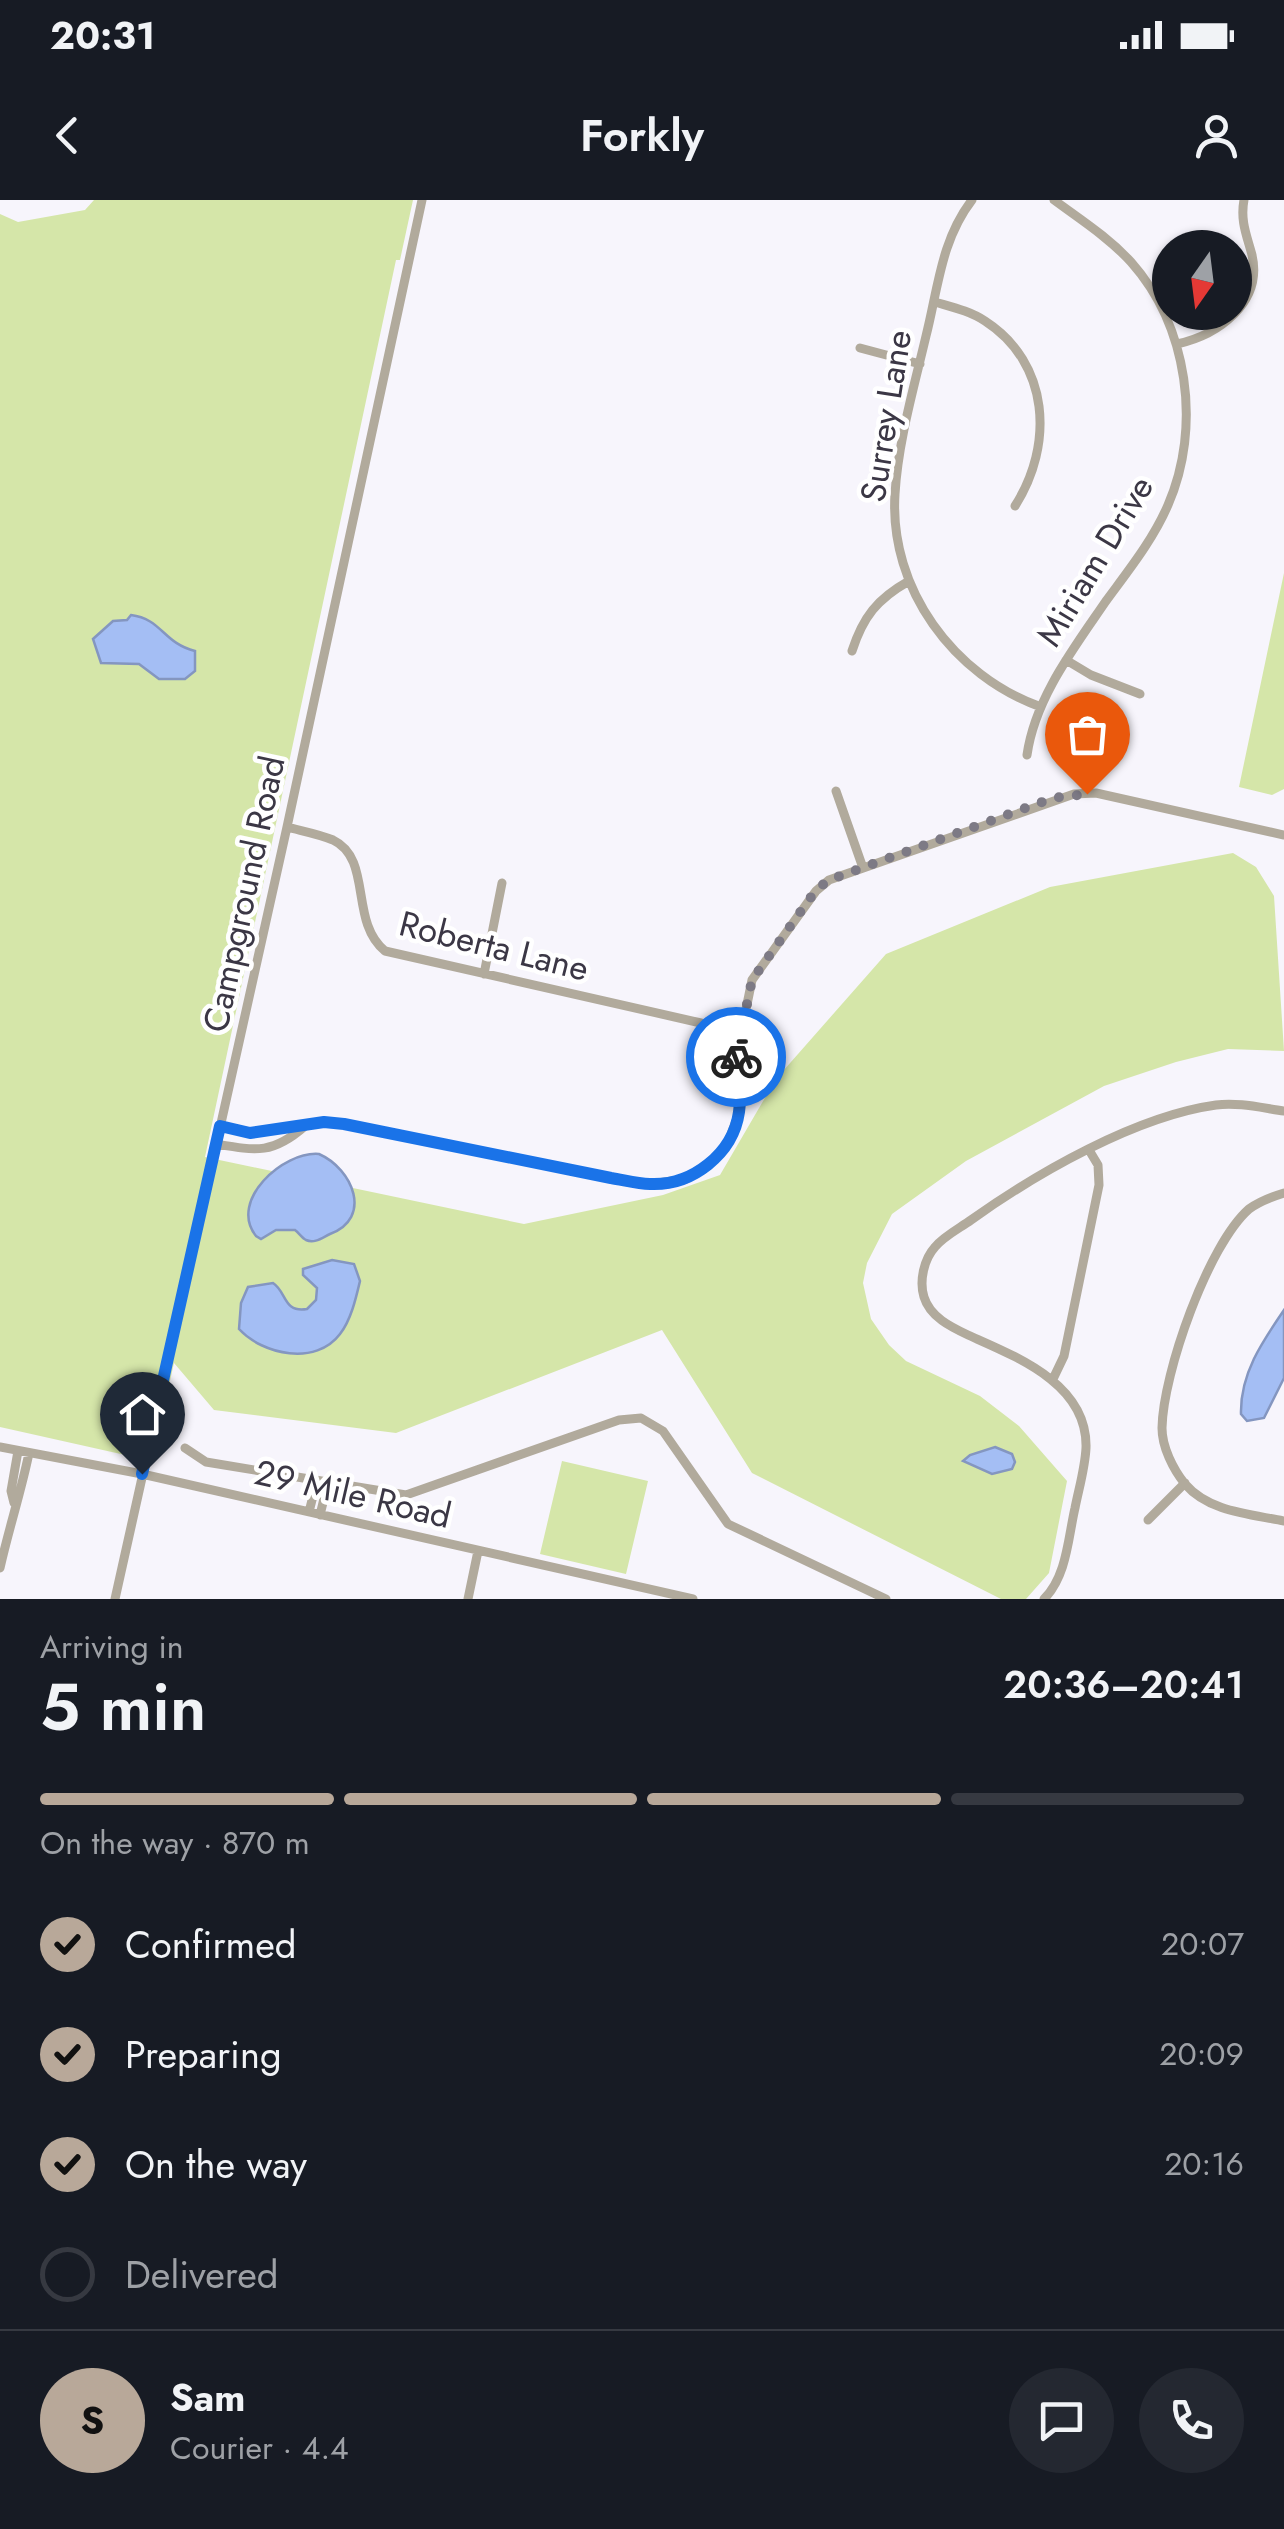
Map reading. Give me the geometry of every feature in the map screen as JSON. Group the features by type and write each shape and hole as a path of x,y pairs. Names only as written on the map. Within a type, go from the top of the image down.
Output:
{"street":[{"name":"Campground Road","path":"115,1599 422,200"},
{"name":"Surrey Lane","path":"972,200 959,217 944,254 894,496 896,523 909,582 937,632 955,653 1005,692 1040,708"},
{"name":"Miriam Drive","path":"1027,755 1040,708 1066,660 1144,547 1172,495 1187,417 1177,344 1157,300 1133,264 1054,200"},
{"path":"1177,344 1216,330 1233,315 1251,289 1254,276 1241,216 1244,200"},
{"path":"934,302 982,319 1000,332 1027,366 1034,383 1040,443 1026,488 1015,506"},
{"path":"860,348 920,364"},
{"path":"852,651 860,626 876,602 909,582"},
{"path":"1066,660 1091,676 1140,694"},
{"path":"836,791 863,868"},
{"path":"220,1126 250,1133 324,1122 344,1124 650,1184 686,1179 716,1158 734,1128 740,1098 736,1058 752,980 816,890 829,880 1053,798 1074,794 1096,794 1284,834"},
{"name":"Roberta Lane","path":"287,828 334,840 348,852 358,878 368,931 384,951 702,1023"},
{"path":"484,974 502,883"},
{"path":"1044,1599 1059,1579 1086,1446 1078,1410 1053,1379 944,1323 924,1296 922,1278 926,1261 936,1246 1020,1186 1124,1132 1214,1105 1284,1111"},
{"path":"216,1144 272,1148 306,1126"},
{"path":"270,1131 272,1148"},
{"path":"1053,1379 1064,1356 1100,1186 1098,1165 1090,1150"},
{"path":"1284,1194 1252,1207 1228,1234 1182,1328 1162,1427 1169,1458 1185,1484 1198,1496 1214,1505 1284,1522"},
{"path":"185,1448 206,1462 406,1495 619,1420 640,1418 663,1431 728,1524 886,1599"},
{"name":"29 Mile Road","path":"0,1446 142,1474 693,1599"},
{"path":"0,1568 14,1503 11,1491 24,1452"},
{"path":"315,1514 322,1481"},
{"path":"1148,1520 1185,1484"},
{"path":"468,1599 478,1551"}],"green space":[{"path":"94,200 413,200 400,260 396,260 205,1157 524,1224 663,1195 720,1175 776,1079 886,954 1050,887 1233,853 1256,867 1274,896 1284,1051 1228,1049 1104,1086 966,1161 892,1214 867,1263 863,1283 871,1319 889,1345 906,1361 980,1396 1019,1426 1067,1481 1049,1573 1026,1599 1001,1599 752,1473 662,1330 396,1433 214,1410 174,1363 152,1461 0,1427 0,214 18,222 85,210"},
{"path":"1284,573 1284,789 1272,795 1239,787"},
{"path":"562,1461 648,1481 626,1574 540,1554"}],"water":[{"path":"131,615 150,621 176,643 195,651 195,671 185,679 159,679 139,664 101,663 93,639 113,621 127,620"},
{"path":"319,1154 331,1161 349,1182 354,1206 351,1217 343,1227 316,1241 306,1240 295,1230 276,1230 261,1239 256,1236 249,1222 254,1194 276,1169 305,1155"},
{"path":"332,1260 354,1264 360,1281 347,1322 330,1344 304,1353 290,1353 262,1345 239,1329 241,1303 248,1287 273,1283 289,1305 307,1309 316,1300 317,1288 303,1275 303,1269"},
{"path":"1284,1310 1284,1378 1264,1418 1247,1421 1241,1414 1248,1372"},
{"path":"995,1447 1012,1454 1012,1469 992,1474 963,1461 970,1455"}],"way so far":[{"path":"736,1057 752,980 816,890 829,880 1053,798 1087,794"}],"route":[{"path":"142,1474 220,1126 250,1133 297,1124 344,1124 611,1178 650,1184 670,1182 686,1179 702,1169 728,1142 739,1113 736,1057"}]}
